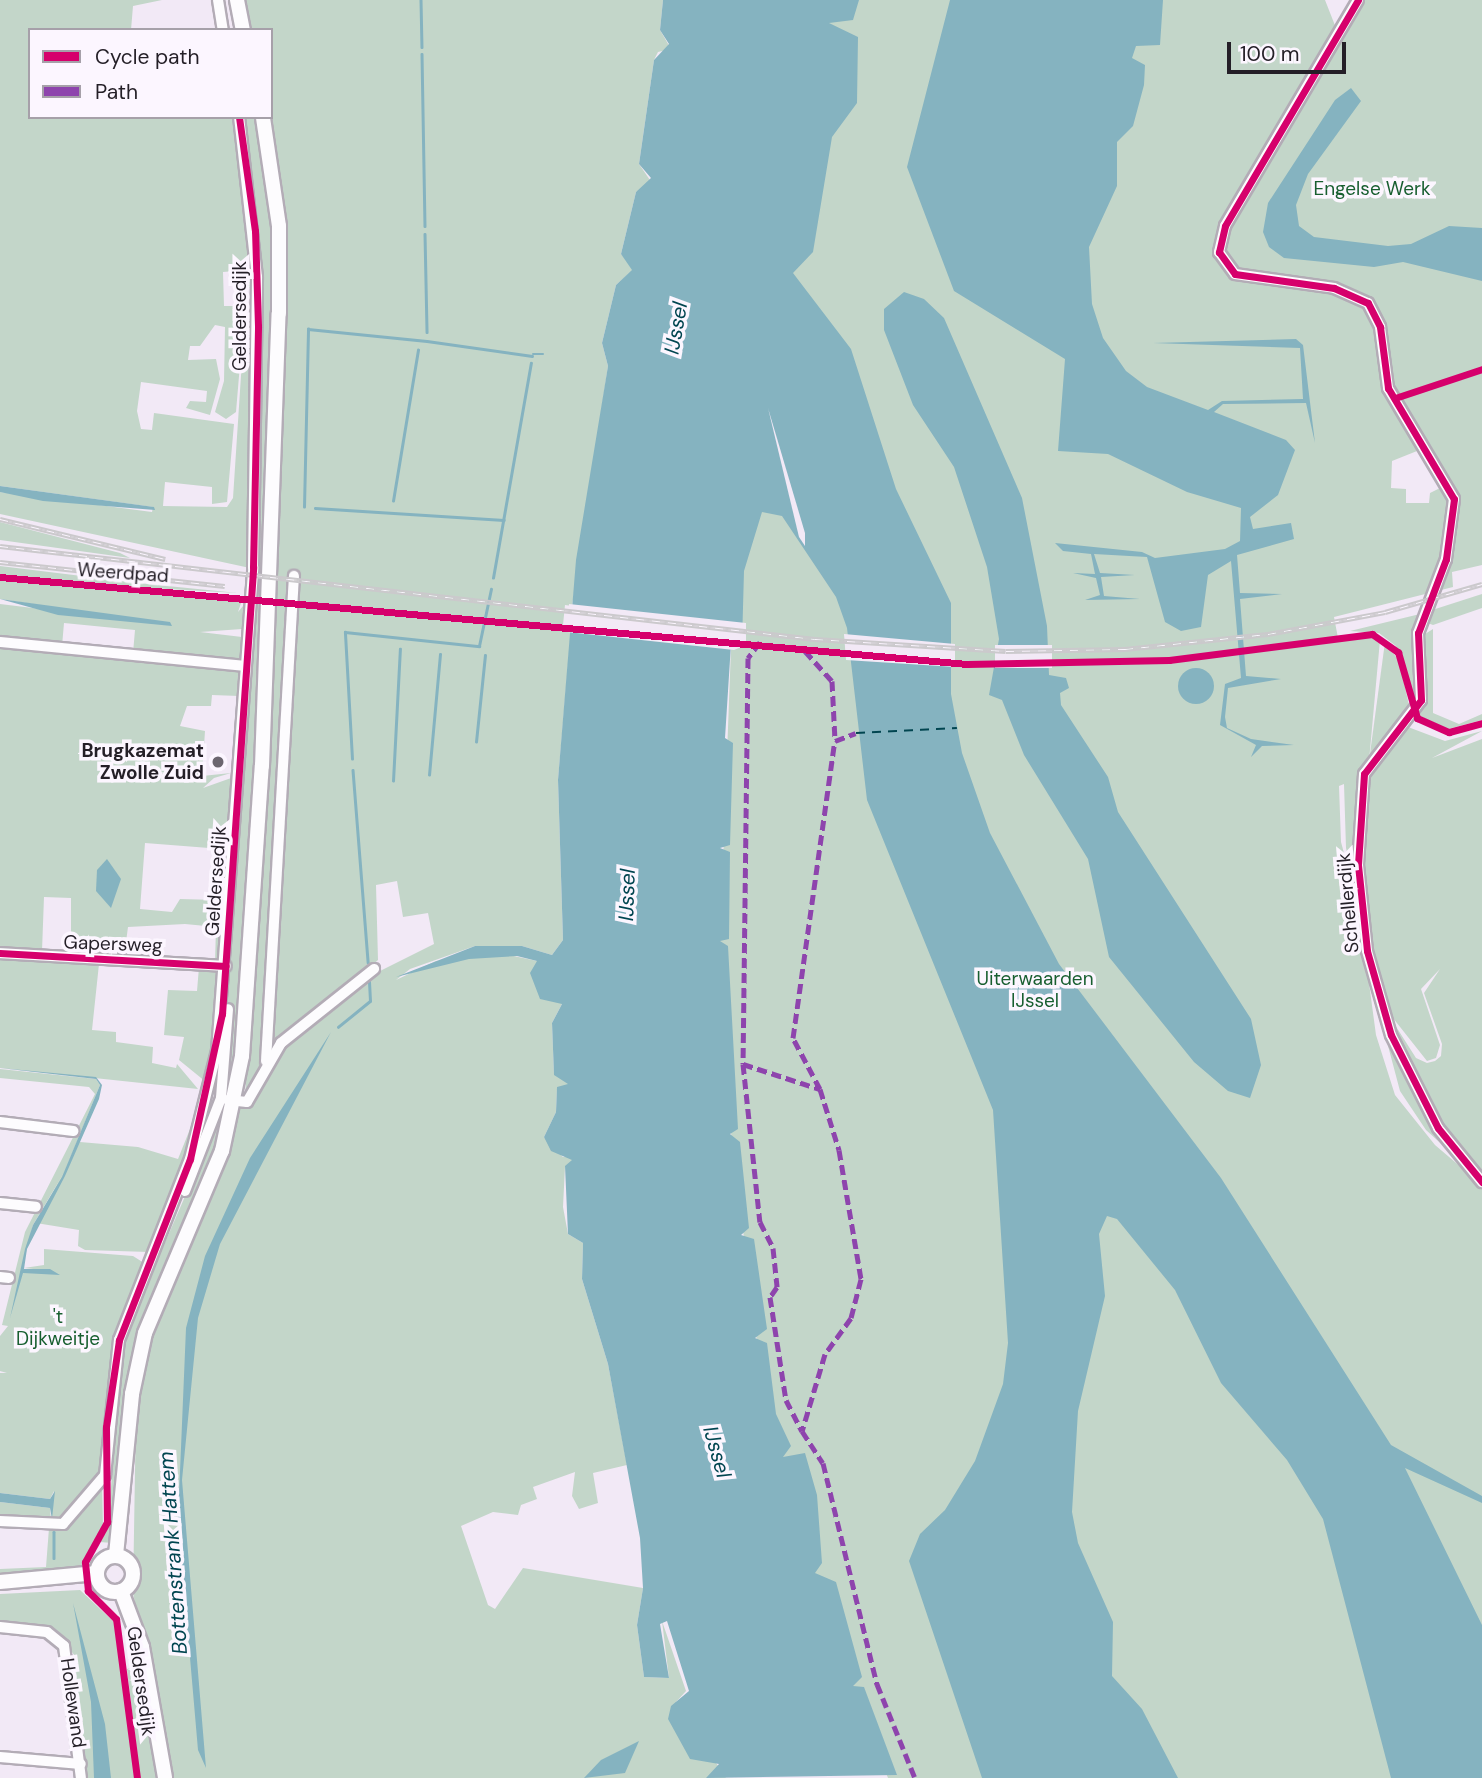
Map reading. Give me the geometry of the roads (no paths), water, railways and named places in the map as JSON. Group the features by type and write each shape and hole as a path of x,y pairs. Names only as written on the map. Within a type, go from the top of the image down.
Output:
{"main road":[{"path":"237,0 243,28"},
{"name":"Geldersedijk","path":"117,1555 132,1394 145,1333 213,1175 228,1100 262,766 279,313 279,226 263,119"},
{"path":"117,1555 129,1562 134,1575 121,1591 104,1588 97,1573 103,1560 117,1555"},
{"path":"0,1582 97,1573"},
{"name":"Geldersedijk","path":"121,1591 142,1647 165,1778"}],"street":[{"path":"218,0 223,28"},
{"name":"Schellerdijk","path":"1358,0 1225,226 1219,252 1235,274 1348,291 1376,313 1388,388 1454,499 1446,559 1423,612 1417,640 1422,700 1364,774 1361,908 1377,993 1412,1085 1482,1182"},
{"name":"Geldersedijk","path":"175,1200 201,1159 228,1100 225,993 246,666 257,277 240,119"},
{"name":"Geldersedijk","path":"228,1100 250,1099 266,1061 293,576"},
{"path":"0,642 246,666"},
{"name":"Gapersweg","path":"0,953 226,966"},
{"name":"Geldersedijk","path":"266,1061 374,969"},
{"name":"Geldersedijk","path":"0,1521 62,1524 105,1475 120,1340 175,1200 207,1101 225,993"},
{"path":"0,1122 74,1131"},
{"path":"0,1203 36,1207"},
{"name":"Hollewand","path":"0,1627 51,1633 68,1654 81,1778"},
{"path":"0,1757 81,1764"}],"water":[{"name":"IJssel","path":"663,0 859,0 853,20 829,23 858,37 857,103 832,137 813,252 793,273 851,349 896,489 951,603 951,694 962,753 990,833 1059,964 1221,1178 1391,1445 1482,1496 1482,1503 1405,1468 1482,1625 1482,1778 1391,1778 1323,1519 1287,1460 1221,1383 1175,1290 1117,1219 1107,1216 1099,1234 1105,1296 1078,1411 1072,1512 1078,1543 1113,1622 1112,1676 1142,1709 1178,1778 982,1778 909,1561 920,1534 945,1510 975,1461 1003,1384 1008,1343 993,1110 867,800 847,628 836,597 782,516 762,512 744,571 742,644 731,644 725,738 733,743 730,845 720,848 730,852 729,939 720,941 728,946 738,1129 730,1134 740,1142 749,1228 741,1235 754,1239 767,1329 755,1338 767,1343 776,1414 791,1446 783,1457 805,1453 817,1495 822,1563 815,1573 836,1582 862,1677 853,1686 864,1687 897,1775 706,1778 719,1764 690,1759 668,1719 671,1706 689,1691 667,1621 660,1624 669,1678 644,1677 637,1625 643,1588 640,1538 608,1364 582,1279 583,1243 568,1234 565,1166 572,1160 551,1151 544,1137 556,1112 557,1087 568,1084 554,1075 552,1023 562,1004 540,999 530,973 537,961 517,956 469,959 396,977 475,946 522,946 552,955 563,940 558,780 576,560 608,366 602,343 616,285 632,270 621,254 636,192 651,178 639,164 654,60 669,44 660,30"},
{"path":"950,0 1163,0 1160,45 1136,46 1132,58 1145,65 1144,85 1133,126 1117,142 1117,186 1089,247 1092,304 1103,338 1126,371 1147,387 1208,410 1222,401 1303,399 1300,348 1153,343 1296,339 1303,345 1315,443 1306,403 1223,404 1214,412 1286,440 1295,450 1278,495 1250,517 1253,529 1291,523 1294,539 1237,555 1240,593 1282,594 1240,599 1246,676 1281,679 1228,688 1225,717 1227,728 1251,739 1294,745 1262,746 1251,757 1256,745 1220,725 1225,684 1241,678 1231,561 1208,575 1201,627 1181,631 1165,622 1147,557 1094,554 1100,573 1135,575 1101,577 1104,596 1140,599 1085,600 1100,595 1096,578 1073,573 1095,574 1091,554 1063,551 1055,543 1142,552 1155,558 1225,549 1240,541 1241,508 1187,492 1108,454 1058,451 1065,359 954,291 907,167"},
{"path":"1351,88 1361,101 1308,174 1296,205 1299,226 1314,237 1388,246 1411,244 1449,226 1482,228 1482,281 1403,262 1374,267 1284,258 1269,247 1263,232 1268,203 1335,100"},
{"path":"904,292 924,299 944,318 1022,498 1047,626 1049,675 1066,678 1069,688 1060,693 1061,705 1108,777 1118,812 1251,1019 1261,1065 1250,1098 1228,1091 1194,1062 1109,957 1088,859 1024,755 1002,700 989,695 999,639 987,567 954,467 913,405 884,330 884,309"},
{"path":"0,486 154,507 155,510 43,501 0,492"},
{"path":"0,599 170,622 172,626 58,615"},
{"path":"1196,668 1209,673 1214,686 1209,699 1196,704 1183,699 1178,686 1183,673"},
{"path":"107,859 121,879 111,908 96,891 97,870"},
{"path":"331,1032 220,1244 198,1318 182,1480 206,1768 198,1750 178,1519 186,1328 205,1256 250,1158"},
{"path":"0,1068 96,1077 102,1085 99,1099 65,1176 27,1249 24,1269 50,1269 60,1275 23,1273 10,1318 25,1249 33,1225 62,1177 100,1085 96,1079"},
{"path":"55,1491 52,1519 50,1508 0,1502 0,1493 50,1499"},
{"path":"73,1603 105,1724 111,1778 94,1778 91,1702"},
{"path":"639,1741 625,1773 584,1778 601,1760"}],"waterway":[{"name":"Bottenstrank Hattem","path":"421,0 422,47"},
{"name":"Bottenstrank Hattem","path":"422,54 425,226"},
{"name":"Bottenstrank Hattem","path":"425,234 427,332"},
{"path":"304,507 308,329 426,341"},
{"name":"Bottenstrank Hattem","path":"427,341 532,356"},
{"path":"393,501 418,350"},
{"path":"533,354 543,354"},
{"name":"Bottenstrank Hattem","path":"493,578 531,363"},
{"path":"315,508 504,520"},
{"name":"Bottenstrank Hattem","path":"352,759 345,632 479,646 491,589"},
{"path":"393,781 400,649"},
{"path":"429,775 440,655"},
{"path":"476,742 485,655"},
{"name":"Bottenstrank Hattem","path":"353,770 368,962"},
{"name":"Bottenstrank Hattem","path":"338,1027 370,1001 369,982"},
{"path":"54,1532 54,1558"}],"railway":[{"path":"0,519 165,559"},
{"path":"0,546 815,639 1006,651 1125,649 1268,634 1385,612 1482,584"},
{"path":"0,562 225,586"}],"place":[{"name":"Brugkazemat Zwolle Zuid","path":"218,762"}],"park label":[{"name":"Engelse Werk","path":"1372,189"},
{"name":"Uiterwaarden IJssel","path":"1035,990"},
{"name":"'t Dijkweitje","path":"58,1328"}]}
